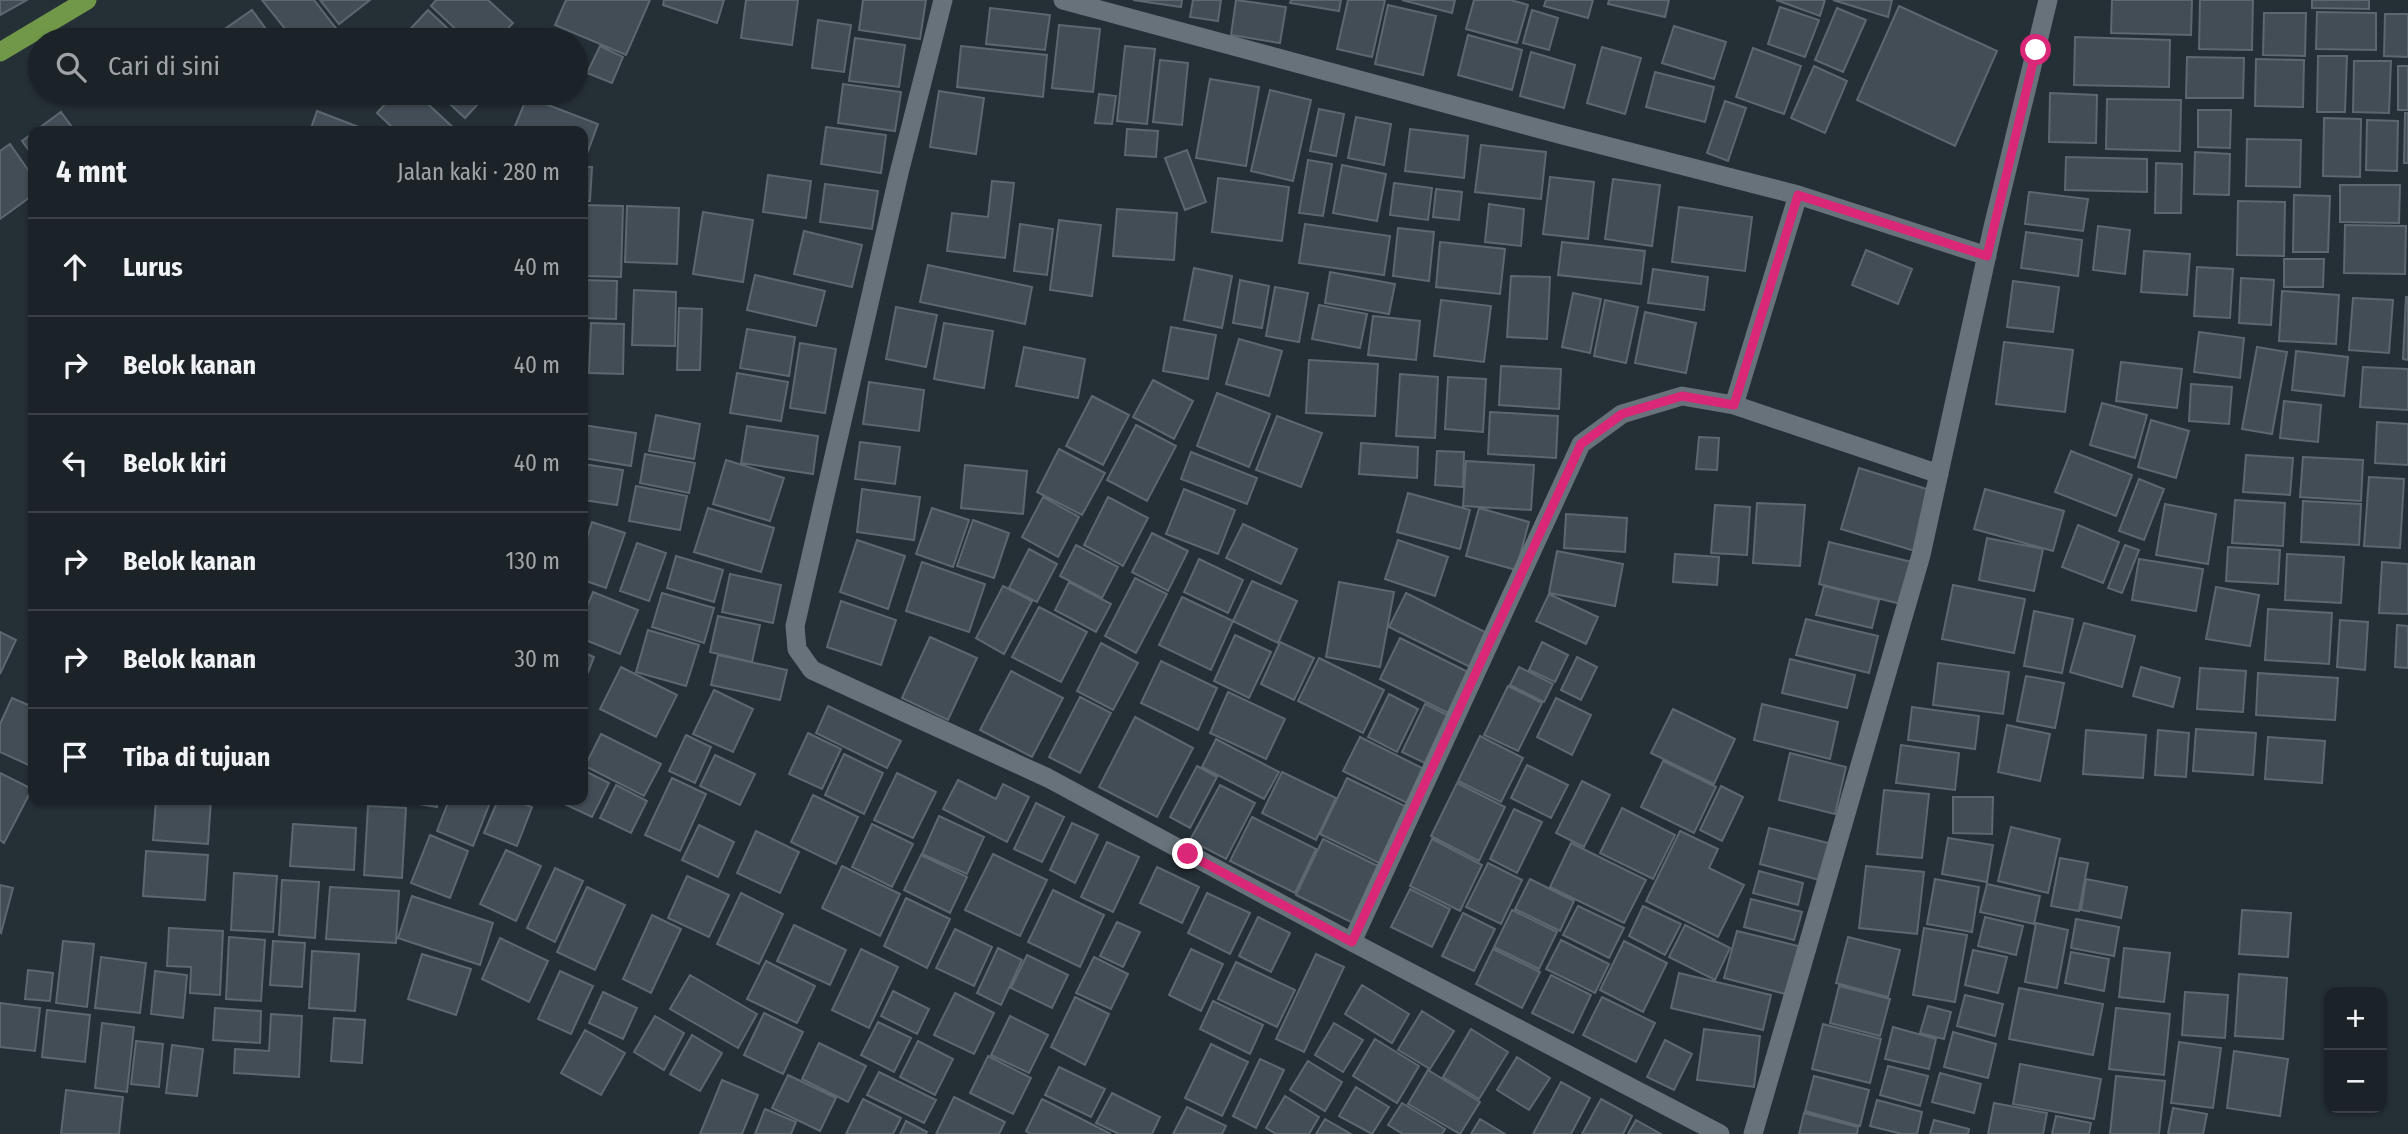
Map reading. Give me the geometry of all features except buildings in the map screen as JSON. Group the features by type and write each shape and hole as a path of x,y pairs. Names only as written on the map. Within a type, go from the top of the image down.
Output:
{"main road":[{"path":"39,28 82,1"},
{"path":"0,52 28,35"}],"street":[{"path":"943,0 899,173 794,626 797,649 812,670 1048,778 1352,942 1720,1134"},
{"path":"1063,0 1534,128 1798,195 1987,256"},
{"path":"1753,1134 1921,555 1987,256 2048,0"},
{"path":"1734,405 1798,195"},
{"path":"1352,942 1581,444 1622,414 1682,396 1734,405 1939,474"}],"route":[{"path":"1188,854 1352,942 1581,444 1622,414 1682,396 1734,405 1798,195 1987,256 2036,50"}]}
